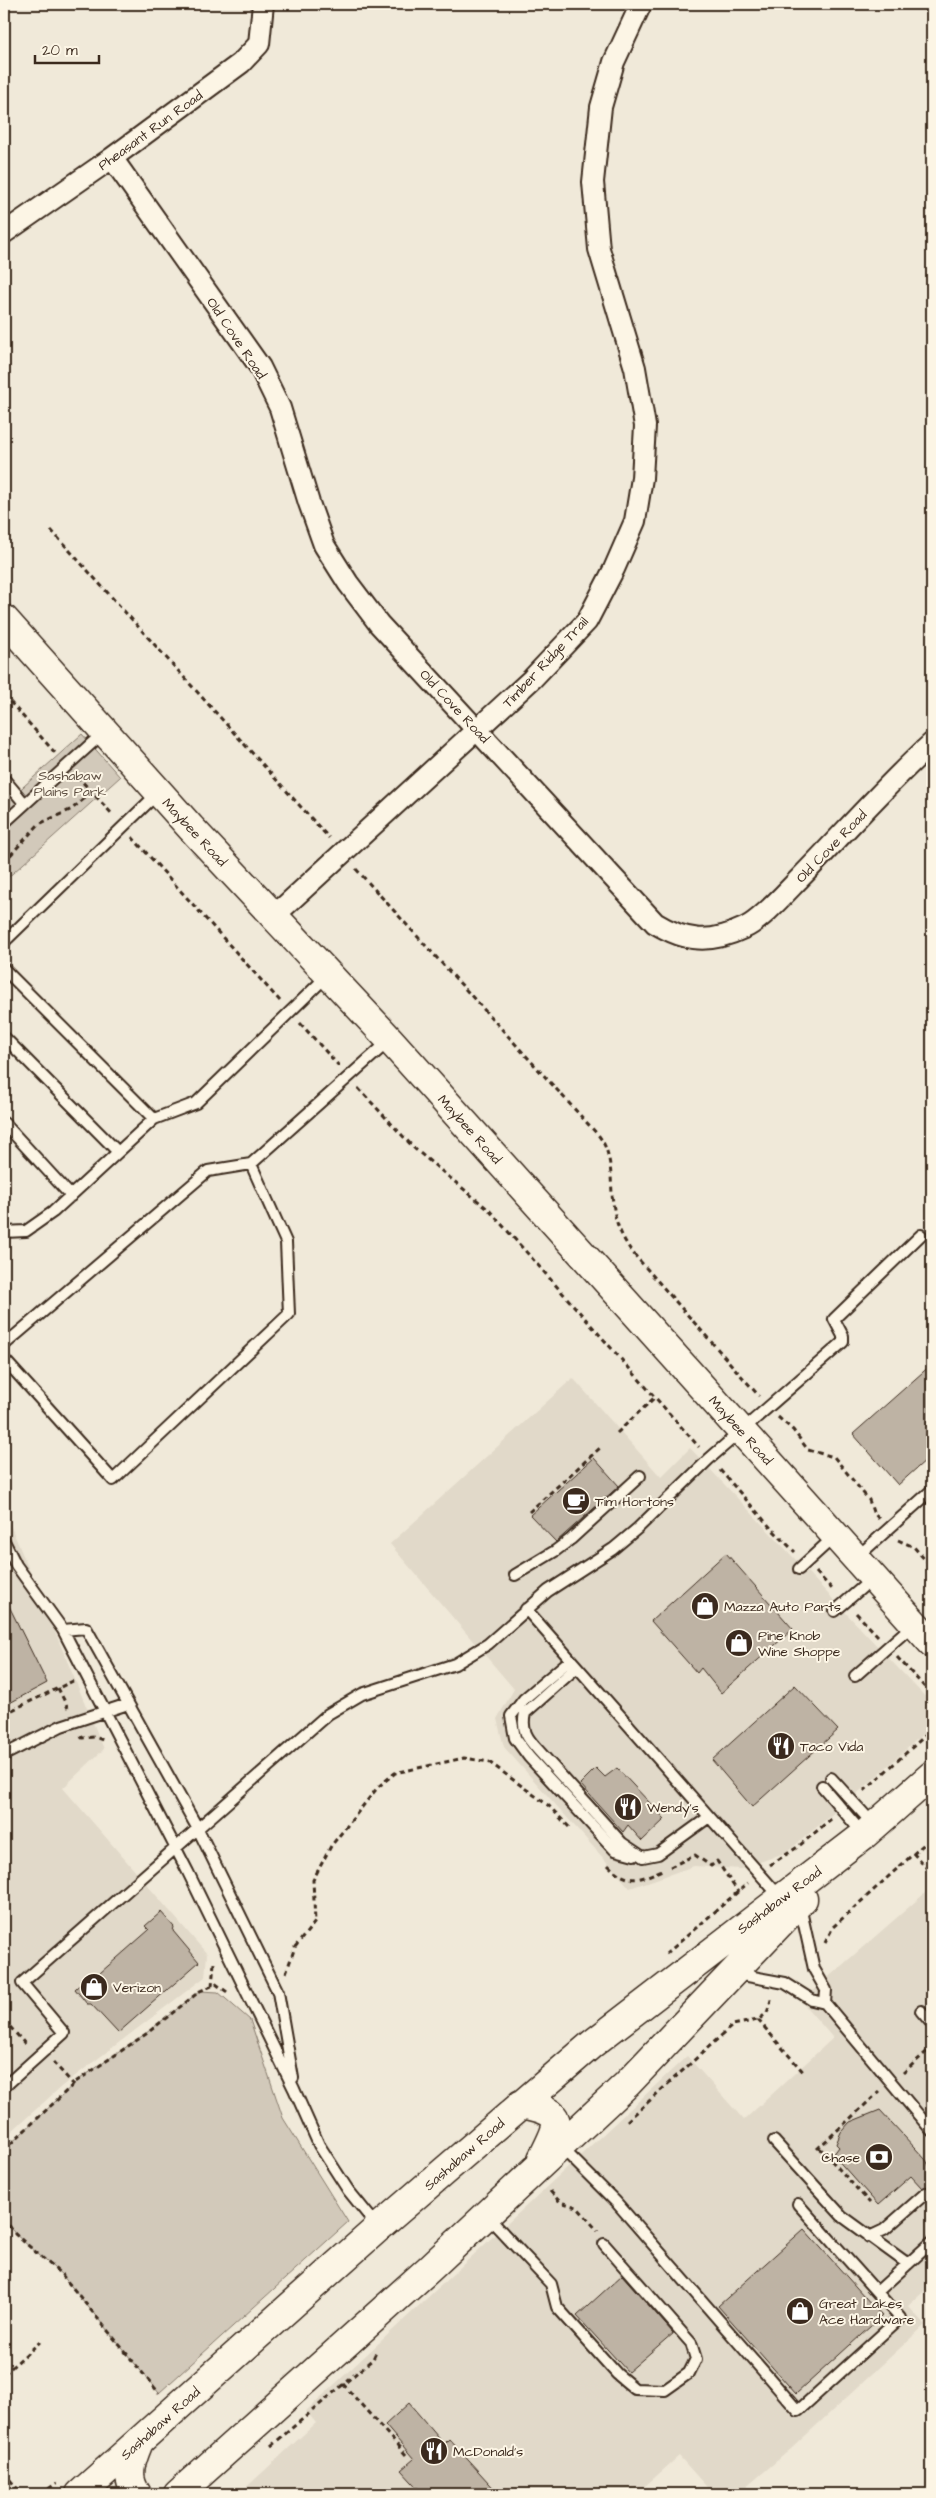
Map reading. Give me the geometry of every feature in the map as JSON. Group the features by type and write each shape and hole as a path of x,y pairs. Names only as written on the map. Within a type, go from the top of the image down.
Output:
{"main road":[{"name":"Maybee Road","path":"4,619 158,792 390,1040 923,1633"},
{"name":"Sashabaw Road","path":"80,2494 378,2228 592,2044 790,1901 932,1775"},
{"name":"Sashabaw Road","path":"178,2494 486,2215 544,2179 569,2156 627,2084 733,1973 790,1901"},
{"path":"521,2104 547,2109 555,2120 544,2179"},
{"path":"137,2494 129,2476 133,2457 139,2442"}],"street":[{"name":"Pheasant Run Road","path":"7,224 112,158 241,63 259,44 263,4"},
{"name":"Timber Ridge Trail","path":"274,916 532,679 587,621 614,569 635,521 642,478 645,426 635,368 599,249 593,182 601,107 614,62 641,4"},
{"name":"Old Cove Road","path":"112,158 260,367 280,408 324,545 348,583 379,624 654,922 673,934 695,940 724,936 747,928 779,899 932,743"}],"lane":[{"path":"4,823 104,732"},
{"path":"4,780 25,804"},
{"path":"4,942 158,792"},
{"path":"4,969 154,1119"},
{"path":"4,1232 26,1230 53,1212 154,1119 196,1103 329,974"},
{"path":"4,1036 118,1152"},
{"path":"4,1345 208,1172 251,1164 390,1040"},
{"path":"4,1123 71,1196"},
{"path":"4,1359 113,1480 289,1314 286,1242 251,1164"},
{"path":"4,2087 64,2033 22,1983 328,1714 362,1694 455,1664 488,1644 526,1609 570,1575 613,1549 709,1459 768,1407 800,1382 843,1342 843,1336 834,1319 921,1235"},
{"path":"515,1575 563,1545 640,1476"},
{"path":"836,1611 888,1530 932,1490"},
{"path":"800,1570 835,1536"},
{"path":"4,1541 16,1564 63,1630 176,1848 294,2089 319,2146 348,2190 378,2228"},
{"path":"526,1609 709,1817 790,1901 811,1958 826,1990 825,2003"},
{"path":"63,1630 86,1628 198,1829 278,1992 294,2089"},
{"path":"855,1676 923,1633"},
{"path":"574,1663 525,1713 523,1723 525,1736 622,1843 643,1857 658,1854 709,1817"},
{"path":"4,1755 62,1726 106,1713 128,1704"},
{"path":"832,1778 870,1830"},
{"path":"822,1786 870,1830"},
{"path":"733,1973 785,1983 812,2000 825,2003 932,2131"},
{"path":"921,2011 932,2024"},
{"path":"774,2141 842,2216 908,2264"},
{"path":"569,2156 616,2202 798,2411 900,2318 798,2204"},
{"path":"870,2237 884,2230 926,2193"},
{"path":"486,2215 551,2284 557,2307 617,2374 635,2389 665,2390 689,2374 694,2366 696,2359 691,2343 604,2244"},
{"path":"877,2292 932,2242"}],"path":[{"path":"51,530 599,1136 608,1150 614,1210 624,1239 632,1252 768,1407 793,1430 808,1450 834,1457 869,1500 873,1512 888,1530 899,1542 914,1547 932,1568"},
{"path":"4,695 415,1149 489,1210 770,1528"},
{"path":"4,862 39,824 72,809 92,792"},
{"path":"616,1433 655,1397"},
{"path":"529,1512 600,1448"},
{"path":"4,1714 74,1681"},
{"path":"58,1688 68,1708"},
{"path":"272,1980 286,1973 295,1947 315,1922 313,1880 331,1846 378,1787 395,1773 464,1758 489,1762 549,1806 570,1828"},
{"path":"811,1958 824,1946 833,1927 913,1853 932,1838"},
{"path":"913,1853 932,1874"},
{"path":"606,1863 620,1877 642,1880 695,1856 711,1866 717,1861 738,1892"},
{"path":"625,2122 733,2025 758,2020 766,2013 771,1998 785,1983"},
{"path":"4,2150 74,2085 146,2034 200,1991 216,1984 236,1998 247,1993"},
{"path":"4,2020 30,2050"},
{"path":"758,2020 805,2074"},
{"path":"52,2061 74,2085"},
{"path":"870,2203 818,2148 876,2095"},
{"path":"844,2118 848,2121"},
{"path":"544,2197 544,2179 569,2156"},
{"path":"544,2179 560,2202 577,2207 599,2232"},
{"path":"4,2218 15,2234 62,2275 159,2394"},
{"path":"4,2374 40,2342"},
{"path":"264,2452 373,2359 384,2344"},
{"path":"343,2384 406,2455"},
{"path":"4,2473 22,2494"}],"shaded area":[{"path":"573,1378 661,1477 690,1448 932,1704 930,1725 924,1733 867,1785 787,1852 741,1869 694,1866 630,1888 504,1747 497,1719 514,1689 390,1544"},
{"path":"4,1510 104,1749 63,1788 207,1954 205,1977 62,2086 4,2138"},
{"path":"932,1887 932,2284 908,2306 925,2325 792,2448 738,2494 713,2494 679,2456 636,2494 239,2494 316,2423 306,2411 687,2056 744,2120 833,2038 801,2001"}],"green space":[{"name":"Sashabaw Plains Park","path":"82,734 120,777 4,881 4,804"},
{"path":"200,1991 218,1992 250,2020 283,2118 348,2222 159,2393 62,2275 15,2234 4,2218 4,2150 77,2081 145,2034"}],"building":[{"path":"932,1364 932,1459 927,1459 898,1485 853,1434"},
{"name":"Tim Hortons","path":"594,1458 619,1486 556,1542 530,1515"},
{"path":"726,1553 793,1629 721,1693 701,1668 697,1673 651,1621"},
{"path":"4,1596 47,1683 4,1706"},
{"path":"795,1685 838,1730 752,1807 712,1760"},
{"name":"Wendy's","path":"596,1768 605,1777 617,1768 665,1819 642,1841 628,1825 623,1832 580,1784"},
{"path":"161,1912 174,1927 173,1931 199,1962 118,2033 91,2004 87,2004 75,1989 88,1977 92,1980 149,1930 145,1926"},
{"name":"Chase","path":"880,2110 926,2160 932,2171 932,2191 928,2186 922,2188 911,2176 878,2205 833,2155 839,2147 836,2144 841,2132 850,2122"},
{"name":"Great Lakes Ace Hardware","path":"804,2229 882,2316 796,2394 718,2306"},
{"path":"622,2275 673,2333 628,2372 577,2316"},
{"name":"McDonald's","path":"409,2403 444,2444 449,2439 499,2494 423,2494 401,2470 414,2459 385,2425"}],"place":[{"name":"Tim Hortons","path":"576,1501"},
{"name":"Mazza Auto Parts","path":"705,1606"},
{"name":"Pine Knob Wine Shoppe","path":"739,1643"},
{"name":"Taco Vida","path":"781,1746"},
{"name":"Wendy's","path":"628,1807"},
{"name":"Verizon","path":"94,1987"},
{"name":"Chase","path":"879,2157"},
{"name":"Great Lakes Ace Hardware","path":"800,2311"},
{"name":"McDonald's","path":"434,2451"}]}
